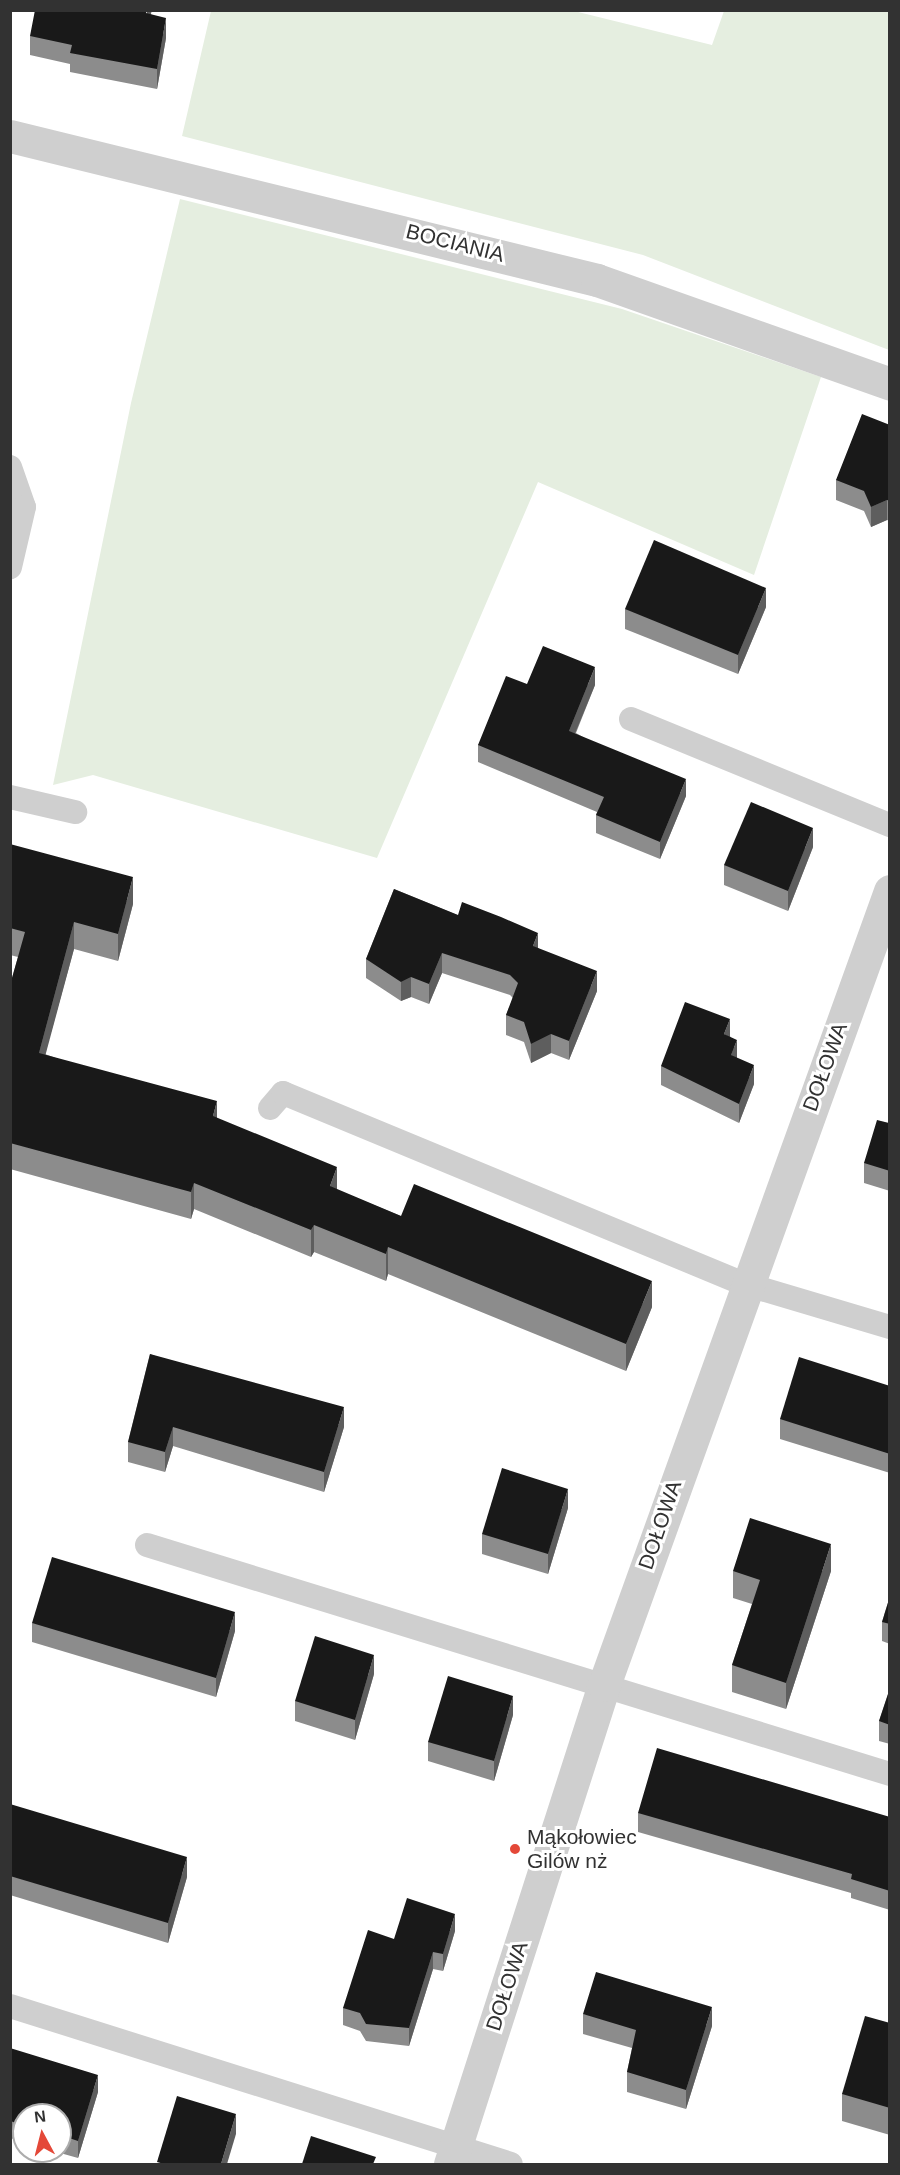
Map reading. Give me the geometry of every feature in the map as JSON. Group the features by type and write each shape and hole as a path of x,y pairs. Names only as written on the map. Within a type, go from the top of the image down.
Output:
{"street":[{"name":"BOCIANIA","path":"10,136 597,280 890,384"},
{"name":"DOŁOWA","path":"453,2156 604,1685 745,1284 890,891"}],"lane":[{"path":"10,467 24,507 10,567"},
{"path":"631,719 890,825"},
{"path":"10,797 75,812"},
{"path":"270,1108 283,1093 745,1284 890,1327"},
{"path":"147,1545 890,1774"},
{"path":"10,2006 453,2156 511,2164"}],"shaded area":[{"path":"211,11 574,11 712,45 724,11 889,11 889,350 643,255 182,136"},
{"path":"180,199 622,309 821,377 754,575 538,482 377,858 93,775 53,785 131,403"}],"building":[{"path":"35,10 147,10 146,13 166,18 157,69 70,53 72,45 30,36"},
{"path":"862,414 890,425 890,501 887,500 871,507 864,491 836,480"},
{"path":"654,540 766,588 738,655 625,609"},
{"path":"543,646 595,667 569,731 686,779 660,842 596,815 604,797 478,745 506,676 527,684"},
{"path":"751,802 813,828 788,891 724,865"},
{"path":"10,844 133,877 118,934 74,922 39,1053 217,1101 213,1116 337,1167 330,1186 401,1216 414,1184 652,1281 626,1344 388,1247 386,1254 314,1225 311,1230 194,1183 191,1192 10,1143 10,985 25,932 10,928"},
{"path":"394,889 458,915 462,902 501,917 538,933 533,946 597,971 569,1041 551,1034 531,1044 524,1022 506,1015 518,983 510,975 442,953 429,984 411,977 401,982 366,959"},
{"path":"685,1002 730,1019 724,1034 737,1040 731,1055 754,1065 739,1104 661,1066"},
{"path":"877,1120 890,1122 890,1171 864,1163"},
{"path":"150,1354 344,1407 324,1472 173,1427 165,1452 128,1442"},
{"path":"799,1357 890,1386 890,1454 780,1419"},
{"path":"502,1468 568,1489 548,1554 482,1534"},
{"path":"750,1518 831,1544 786,1683 732,1665 760,1580 733,1571"},
{"path":"52,1557 235,1612 216,1678 32,1623"},
{"path":"890,1596 890,1624 882,1622"},
{"path":"315,1636 374,1655 355,1720 295,1701"},
{"path":"448,1676 513,1696 494,1761 428,1742"},
{"path":"890,1688 890,1725 879,1721"},
{"path":"657,1748 890,1817 890,1891 851,1879 852,1874 638,1813"},
{"path":"10,1804 187,1857 168,1923 10,1876"},
{"path":"407,1898 455,1914 443,1954 433,1952 409,2028 366,2024 360,2013 343,2008 368,1930 394,1939"},
{"path":"596,1972 712,2007 686,2090 627,2072 636,2030 583,2014"},
{"path":"865,2016 890,2023 890,2108 842,2094"},
{"path":"10,2048 98,2075 78,2141 72,2139 72,2103 12,2103 12,2122 10,2121"},
{"path":"177,2096 236,2114 221,2164 157,2162"},
{"path":"311,2136 376,2157 373,2164 302,2164"}],"place":[{"name":"Mąkołowiec Gilów nż","path":"515,1849"}]}
